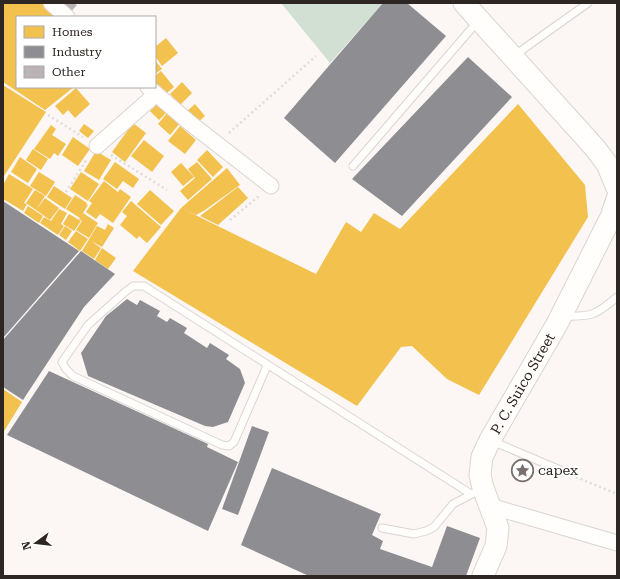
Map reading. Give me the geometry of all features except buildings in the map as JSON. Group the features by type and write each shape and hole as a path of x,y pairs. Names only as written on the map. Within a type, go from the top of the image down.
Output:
{"street":[{"path":"51,3 66,16"},
{"path":"464,3 596,148 607,164 617,188"},
{"path":"97,146 152,91 190,123 272,186"},
{"name":"P. C. Suico Street","path":"483,576 496,546 498,528 481,496 480,475 482,457 490,440 609,233 611,217 617,198"},
{"path":"481,496 617,543"}],"lane":[{"path":"513,57 588,3"},
{"path":"353,166 478,20"},
{"path":"267,366 234,442 229,446 222,446 72,376 66,370 62,362 88,325 133,286 144,286 267,366 481,496"},
{"path":"561,316 583,317 600,312 617,297"},
{"path":"490,440 565,472"},
{"path":"382,528 414,534 426,531 434,527 453,504 481,496"}],"path":[{"path":"217,144 316,56"},
{"path":"48,115 167,190"},
{"path":"66,192 90,154 97,146"},
{"path":"230,220 272,186"},
{"path":"565,472 617,494"}],"green space":[{"path":"281,3 383,3 330,63"}],"place":[{"name":"capex","path":"522,470"}]}
